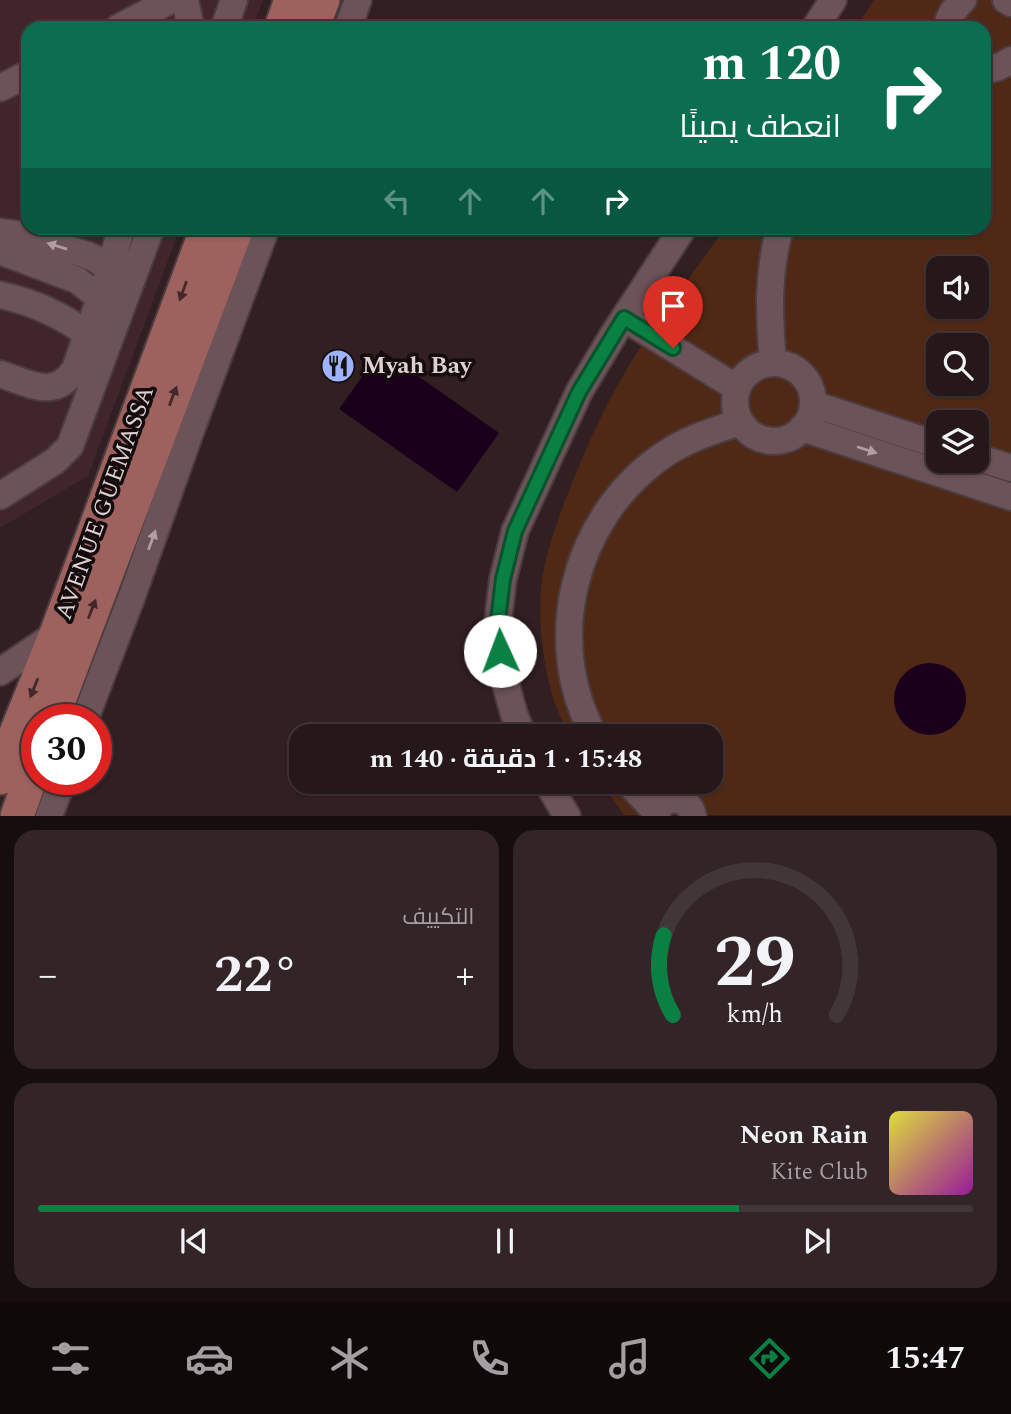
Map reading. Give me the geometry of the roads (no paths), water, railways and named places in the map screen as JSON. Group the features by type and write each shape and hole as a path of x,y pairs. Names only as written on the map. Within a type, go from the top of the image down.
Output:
{"main road":[{"path":"284,21 291,0"},
{"path":"315,21 323,0"},
{"name":"AVENUE GUEMASSA","path":"0,778 8,725 56,634 204,235"},
{"name":"AVENUE GUEMASSA","path":"58,704 234,235"},
{"path":"17,816 24,795"}],"street":[{"path":"125,21 139,7 172,0"},
{"path":"184,0 189,21"},
{"path":"226,21 234,0"},
{"path":"350,21 358,0"},
{"path":"820,21 833,0"},
{"path":"948,21 954,10 964,0"},
{"path":"1006,0 1011,3"},
{"path":"991,70 1011,60"},
{"path":"0,88 21,78"},
{"path":"0,232 21,235"},
{"path":"23,235 87,255 110,270"},
{"path":"0,496 55,460 70,446 100,298 119,235"},
{"path":"0,374 44,388 57,387 68,380 93,342 147,235"},
{"path":"91,704 263,235"},
{"path":"518,724 503,674 497,629 503,579 515,531 579,392 678,235"},
{"path":"773,363 769,283 778,235"},
{"path":"0,251 77,280 100,298"},
{"path":"0,295 46,309 71,323 93,342"},
{"path":"630,310 741,382"},
{"path":"773,363 797,370 806,380 813,404 810,417 802,428 793,436 781,440 758,438 740,422 736,411 735,400 741,382 753,369 773,363"},
{"path":"813,404 926,440"},
{"path":"588,724 573,680 568,637 571,595 583,554 603,516 629,483 662,456 699,435 740,422"},
{"path":"802,428 1011,497"},
{"path":"989,461 1011,468"},
{"path":"0,672 56,634"},
{"path":"554,794 567,816"},
{"path":"638,794 656,814 663,803 675,799 686,803 693,816"},
{"path":"49,816 57,795"}],"place":[{"name":"Myah Bay","path":"338,366"}]}
